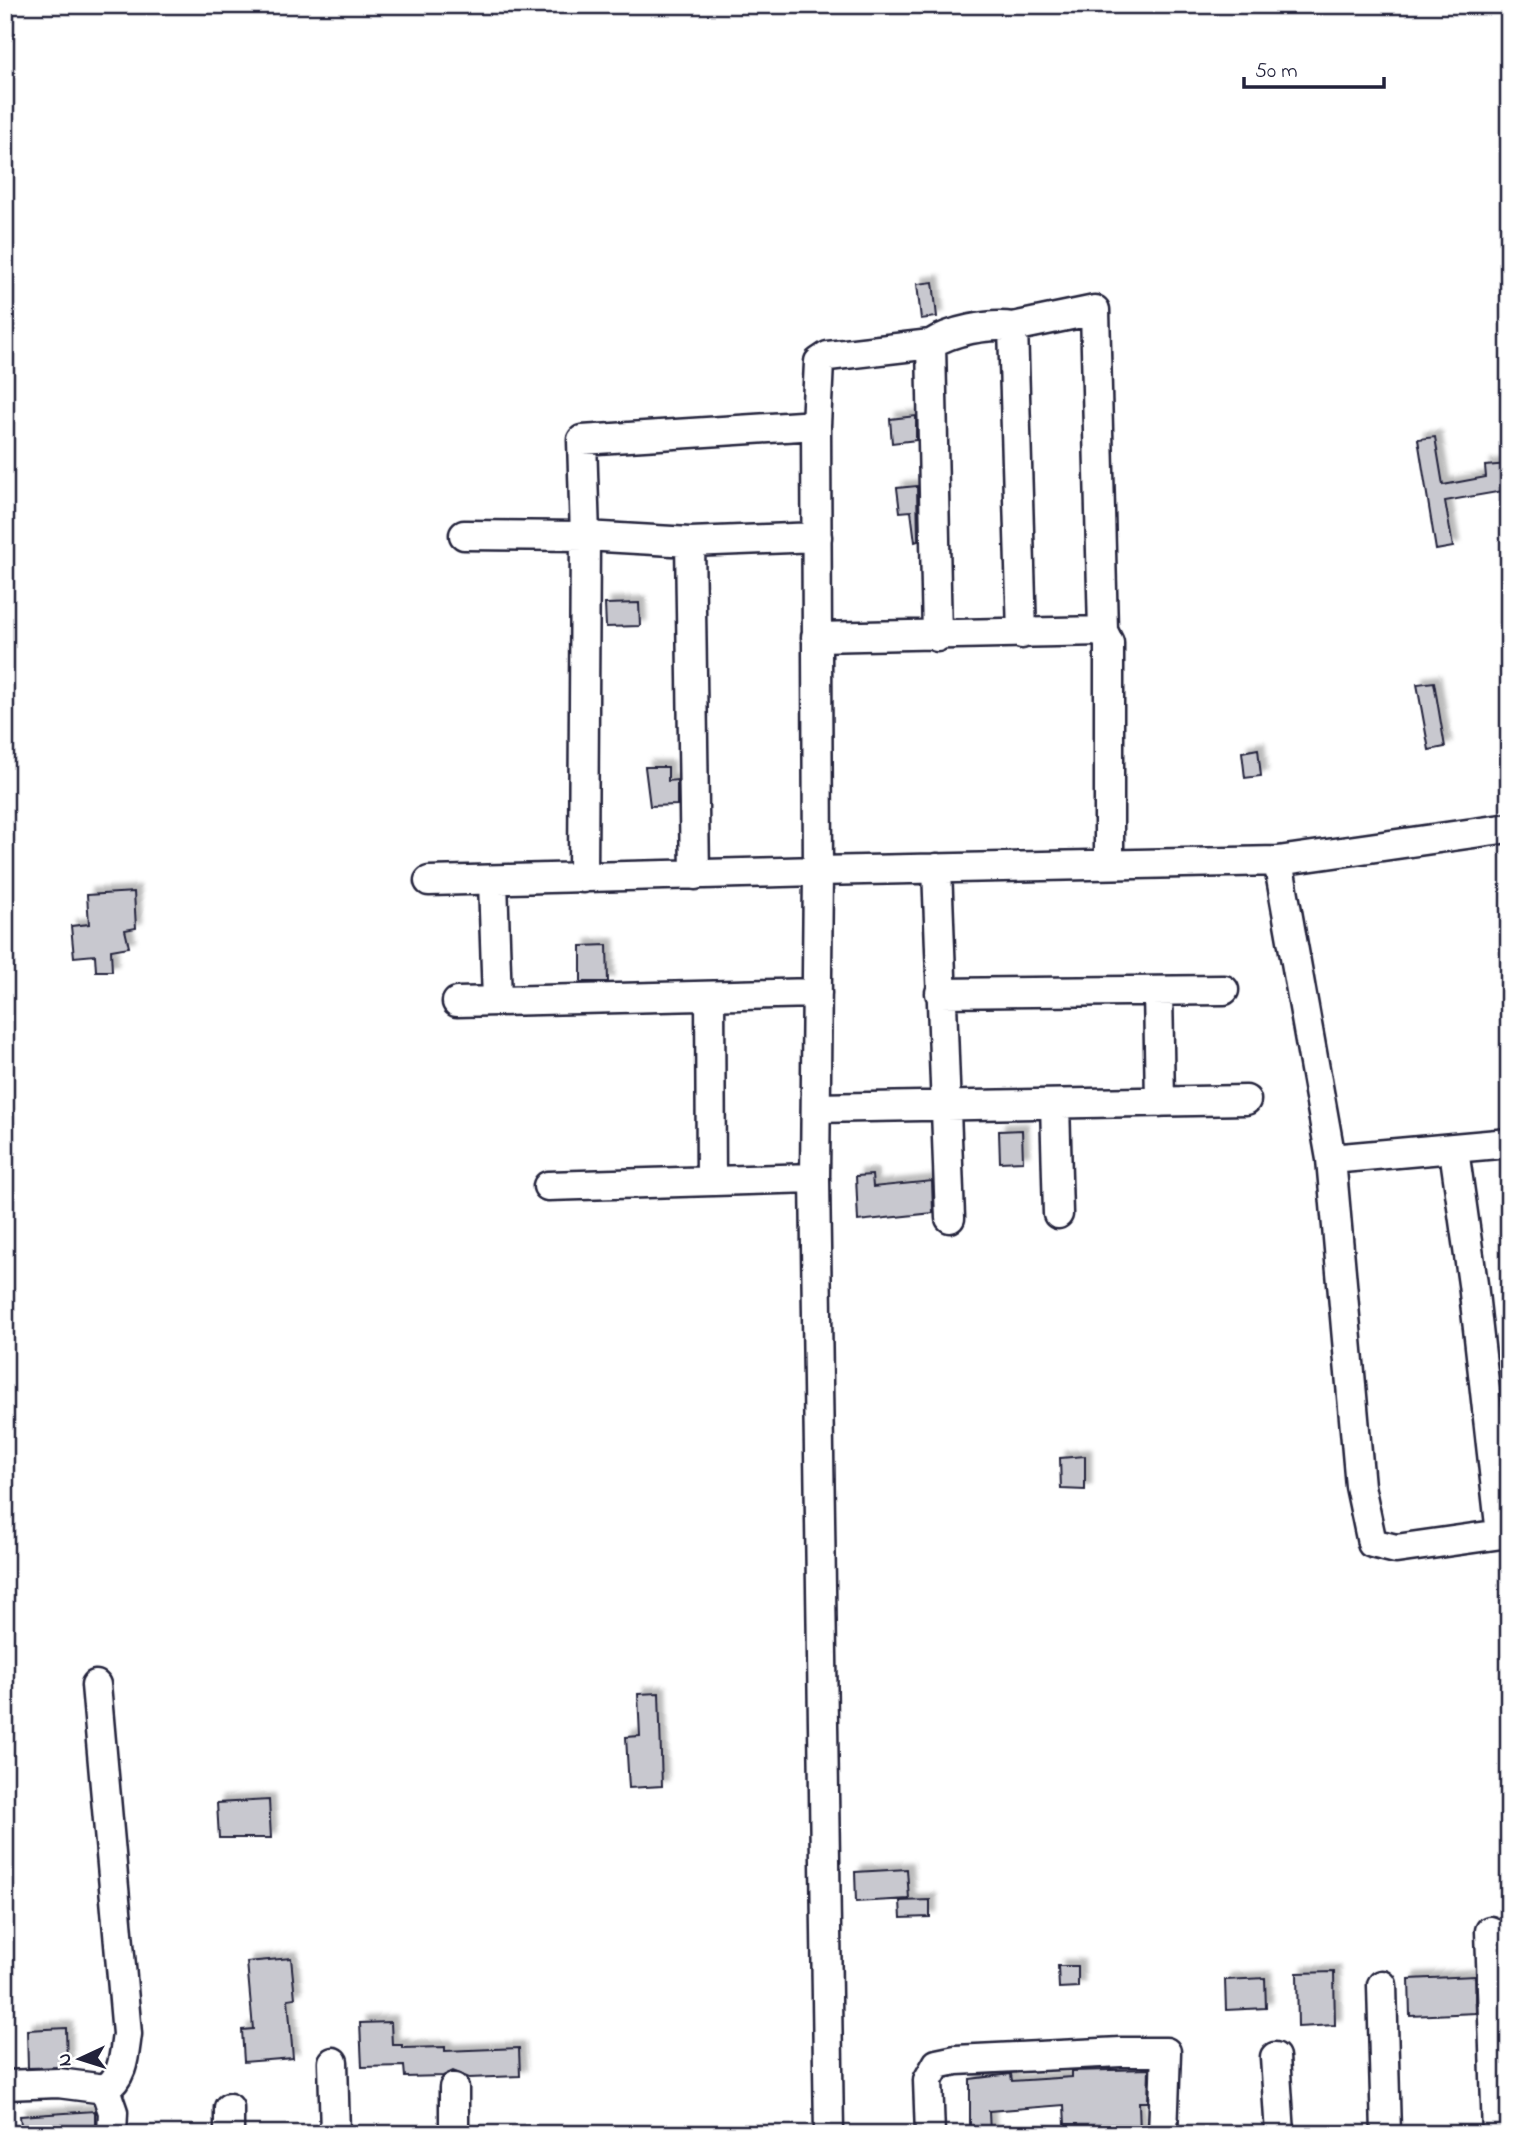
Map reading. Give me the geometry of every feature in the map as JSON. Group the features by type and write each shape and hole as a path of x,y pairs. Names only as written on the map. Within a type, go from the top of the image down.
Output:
{"street":[{"path":"829,2134 815,1178 818,871 816,425 819,362 828,356 931,344 942,337 1000,325 1013,327 1095,310 1103,631 1109,643 1110,864"},
{"path":"1013,327 1022,634"},
{"path":"931,344 937,636"},
{"path":"583,878 585,536 582,440 816,425"},
{"path":"464,536 585,536 690,542 817,537"},
{"path":"690,542 695,875"},
{"path":"816,637 1103,631"},
{"path":"429,881 1278,861 1509,828"},
{"path":"1278,861 1331,1160 1360,1486 1373,1543 1396,1549 1505,1534 1474,1284 1454,1150"},
{"path":"937,868 950,1218"},
{"path":"493,881 497,1001"},
{"path":"940,993 1224,990"},
{"path":"1158,991 1160,1102"},
{"path":"457,1002 817,993"},
{"path":"710,996 711,1181"},
{"path":"816,1108 1246,1100"},
{"path":"1055,1104 1058,1214"},
{"path":"1331,1160 1509,1143"},
{"path":"548,1186 815,1178"},
{"path":"5,2085 58,2083 105,2089 112,2084 123,2064 127,2034 96,1685"},
{"path":"1490,1931 1497,2134"},
{"path":"1382,1985 1386,2134"},
{"path":"930,2134 928,2080 937,2064 956,2060 1166,2052 1163,2134"},
{"path":"1275,2057 1280,2134"},
{"path":"333,2063 335,2134"},
{"path":"454,2088 454,2134"},
{"path":"105,2089 113,2112 112,2134"}],"building":[{"path":"933,282 937,317 921,319 917,284"},
{"path":"916,416 916,440 892,443 890,419"},
{"path":"1435,437 1443,485 1486,477 1485,466 1509,464 1509,490 1445,501 1453,547 1436,550 1418,439"},
{"path":"917,486 918,541 915,542 911,511 900,512 897,488"},
{"path":"639,603 640,626 606,627 605,604"},
{"path":"1434,682 1445,747 1429,750 1417,684"},
{"path":"1258,749 1261,776 1245,778 1242,752"},
{"path":"645,767 668,767 668,781 677,780 677,805 650,806"},
{"path":"134,892 136,928 125,930 129,947 111,950 112,971 96,971 95,955 74,957 71,926 89,924 87,895"},
{"path":"607,945 608,982 581,982 581,946"},
{"path":"1022,1130 1023,1161 1000,1162 999,1131"},
{"path":"872,1175 873,1187 932,1181 933,1213 858,1221 856,1176"},
{"path":"1085,1456 1085,1490 1061,1489 1060,1458"},
{"path":"659,1693 662,1786 629,1788 626,1737 640,1736 638,1694"},
{"path":"269,1800 271,1838 219,1838 217,1803"},
{"path":"907,1869 909,1899 856,1902 855,1872"},
{"path":"930,1900 930,1917 901,1918 900,1901"},
{"path":"291,1958 295,1998 288,1999 293,2058 244,2062 242,2030 253,2029 247,1962"},
{"path":"1058,1966 1078,1966 1078,1987 1059,1988"},
{"path":"1334,1972 1335,2025 1298,2027 1297,1973"},
{"path":"1475,1976 1476,2013 1410,2016 1409,1979"},
{"path":"1265,1978 1266,2008 1226,2010 1225,1980"},
{"path":"391,2022 392,2045 402,2045 402,2048 445,2047 445,2051 519,2048 520,2076 469,2078 453,2071 443,2076 405,2077 404,2066 362,2067 360,2023"},
{"path":"66,2028 67,2067 28,2068 27,2030"},
{"path":"1149,2069 1148,2102 1139,2102 1140,2134 1078,2134 1077,2124 1065,2124 1064,2105 989,2111 990,2134 970,2134 970,2079 1011,2074 1012,2081 1072,2077 1072,2071"},
{"path":"95,2111 95,2134 22,2134 20,2116"}]}
